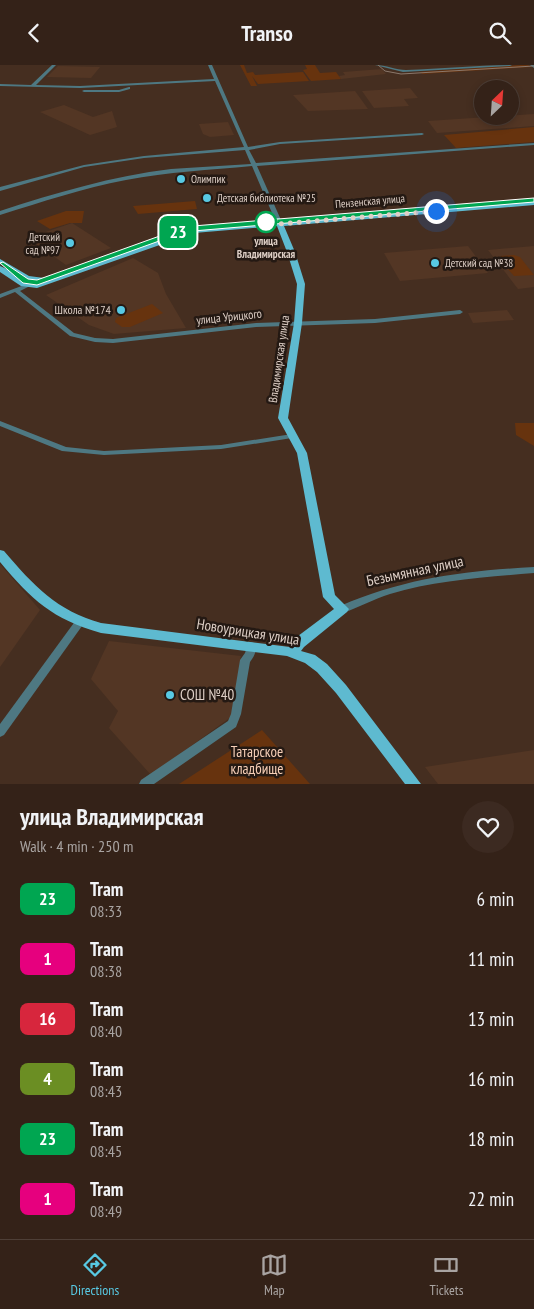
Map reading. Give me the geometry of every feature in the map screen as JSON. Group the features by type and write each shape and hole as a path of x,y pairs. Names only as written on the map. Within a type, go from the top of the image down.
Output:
{"main road":[{"name":"Пензенская улица","path":"27,286 37,280 176,230 534,201"},
{"name":"Пензенская улица","path":"27,286 48,283 182,233 279,222"},
{"name":"Владимирская улица","path":"279,222 301,284 298,323 284,418 302,453 329,597 343,609"},
{"path":"0,261 24,277 37,280"},
{"path":"0,268 27,286"},
{"name":"Новоурицкая улица","path":"0,553 49,607 79,623 110,629 251,646 293,653 310,659 322,668 341,689 414,784"},
{"name":"Безымянная улица","path":"293,653 299,643 343,609"}],"street":[{"path":"31,89 30,87 35,85 54,65"},
{"name":"Владимирская улица","path":"210,65 279,222"},
{"path":"376,65 408,71 510,65"},
{"path":"0,85 141,85 217,81"},
{"path":"0,89 119,91 141,85"},
{"path":"2,187 49,174 101,163 144,157 280,143 422,134"},
{"path":"0,213 65,191 123,178 170,171 534,144"},
{"name":"Пензенская улица","path":"0,297 27,286"},
{"name":"улица Урицкого","path":"16,290 72,335 95,340 113,341 298,323 375,321 460,313"},
{"path":"0,423 64,449 104,453 220,447 292,436"},
{"name":"Безымянная улица","path":"343,609 370,595 444,579 534,570"},
{"path":"0,733 79,623"},
{"path":"145,784 232,724 236,714 245,659 250,655 251,646"}],"shaded area":[{"path":"58,66 100,67 91,78 47,77"},
{"path":"382,69 386,74 341,79 339,76 345,75 343,72"},
{"path":"410,88 418,98 404,99 409,106 374,108 362,91"},
{"path":"355,91 368,109 308,111 293,95"},
{"path":"64,105 93,117 112,111 117,127 90,135 40,112"},
{"path":"534,114 534,126 437,133 428,121 474,118 474,125 519,125 519,115"},
{"path":"228,122 234,135 210,137 203,134 199,124"},
{"name":"Детский сад №97","path":"72,223 111,248 66,265 28,238"},
{"name":"Детский сад №38","path":"468,246 488,273 400,281 384,253"},
{"path":"534,246 534,287 518,289 488,250"},
{"name":"Школа №174","path":"133,258 158,273 166,294 186,328 114,334 89,325 46,295"},
{"path":"507,310 514,320 473,323 468,313"},
{"path":"0,564 40,610 0,667"},
{"name":"СОШ №40","path":"109,641 241,656 231,717 151,775 109,728 118,711 91,679"},
{"path":"534,750 534,784 438,784 425,767"}],"green space":[{"path":"240,65 244,65 247,73 253,72 255,75 303,72 309,81 258,84 252,76 257,86 251,86"},
{"path":"305,65 315,65 320,73 336,72 341,79 311,81 303,70 307,69"},
{"path":"520,65 531,67 423,74 419,72"},
{"path":"534,127 534,142 456,148 444,135"},
{"path":"195,201 197,209 138,214 133,206"},
{"path":"66,211 84,211 82,223 70,223 50,229 37,221"},
{"path":"514,255 520,257 534,275 514,276 499,259 501,256"},
{"path":"152,304 163,313 130,327 122,327 115,322 116,318"},
{"path":"515,423 534,423 534,446 516,435"},
{"name":"Татарское кладбище","path":"262,730 310,784 179,784"}],"tram line":[{"path":"378,65 385,71 401,74 534,66"},
{"path":"0,263 26,281 37,283 170,234 193,228 534,200"},
{"name":"23","path":"0,263 26,281 37,283 170,234 193,229 534,200"}],"place":[{"name":"Олимпик","path":"181,179"},
{"name":"Детская библиотека №25","path":"207,198"},
{"name":"улица Владимирская","path":"266,222"},
{"name":"Детский сад №97","path":"70,243"},
{"name":"Детский сад №38","path":"435,263"},
{"name":"Школа №174","path":"121,310"},
{"name":"СОШ №40","path":"170,695"}],"route":[{"path":"266,222 278,220 280,224 436,211"}]}
